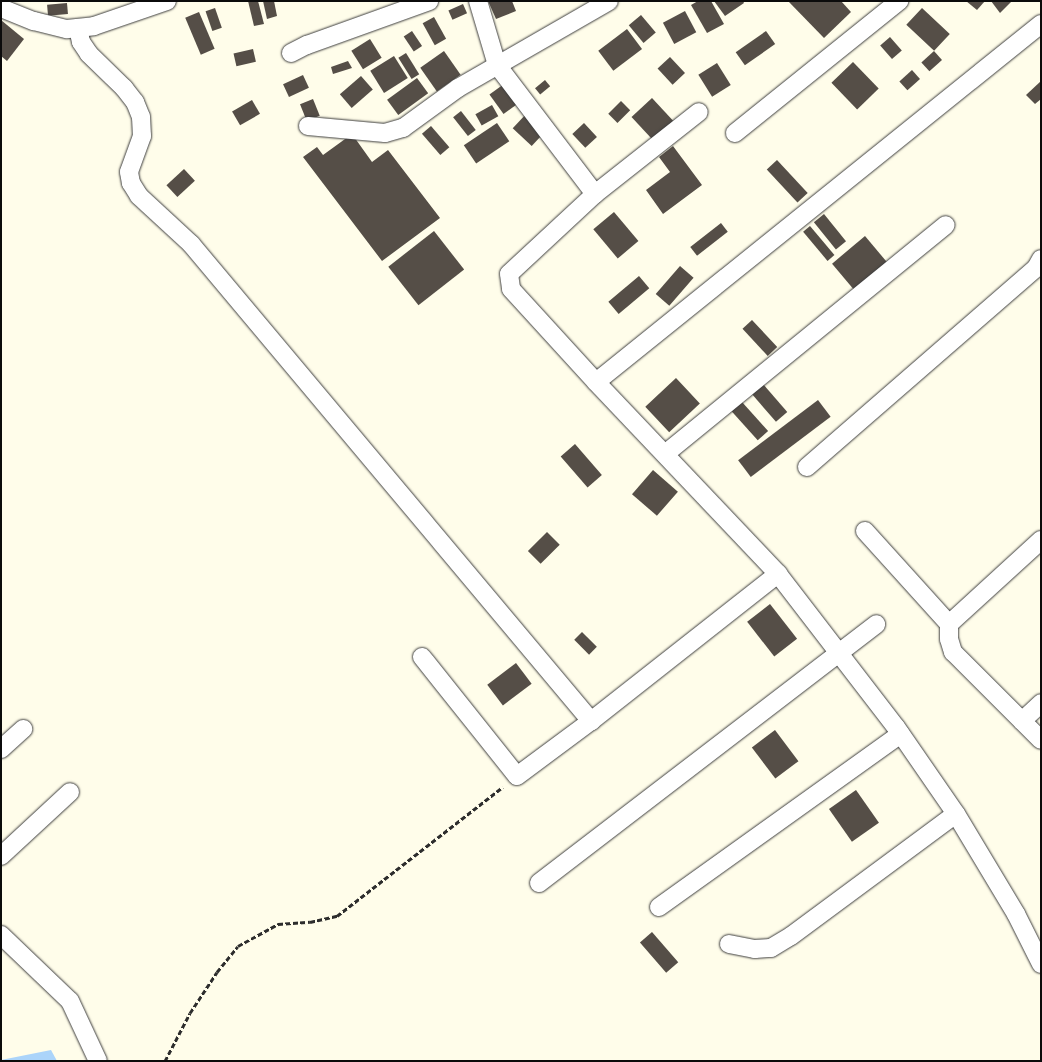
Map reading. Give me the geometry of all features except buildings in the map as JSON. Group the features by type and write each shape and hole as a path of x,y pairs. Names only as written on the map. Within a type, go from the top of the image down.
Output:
{"street":[{"path":"1,8 34,21 67,30 94,26 167,1"},
{"path":"291,53 429,1"},
{"path":"478,1 497,65 595,194"},
{"path":"308,126 385,133 403,128 458,88 610,1"},
{"path":"736,133 899,1"},
{"path":"596,382 1041,24"},
{"path":"78,28 81,42 89,54 124,88 135,102 141,117 142,136 129,172 131,183 139,196 192,244 591,721"},
{"path":"699,112 595,194 509,274 511,289 596,382 778,574 901,734 956,814 1016,914 1041,964"},
{"path":"665,454 946,224"},
{"path":"807,467 1036,268 1041,260"},
{"path":"865,530 949,624 949,639 953,652 1041,740"},
{"path":"949,624 1041,540"},
{"path":"422,657 518,776 778,574"},
{"path":"539,884 876,624"},
{"path":"1022,720 1041,702"},
{"path":"1,749 23,729"},
{"path":"659,907 901,734"},
{"path":"1,856 70,792"},
{"path":"729,944 755,950 771,948 791,936 956,814"},
{"path":"1,935 70,1001 98,1061"}],"path":[{"path":"165,1061 190,1012 217,972 238,946 278,924 310,922 337,916 518,776"}],"water":[{"path":"51,1050 57,1061 1,1061 1,1060"}]}
